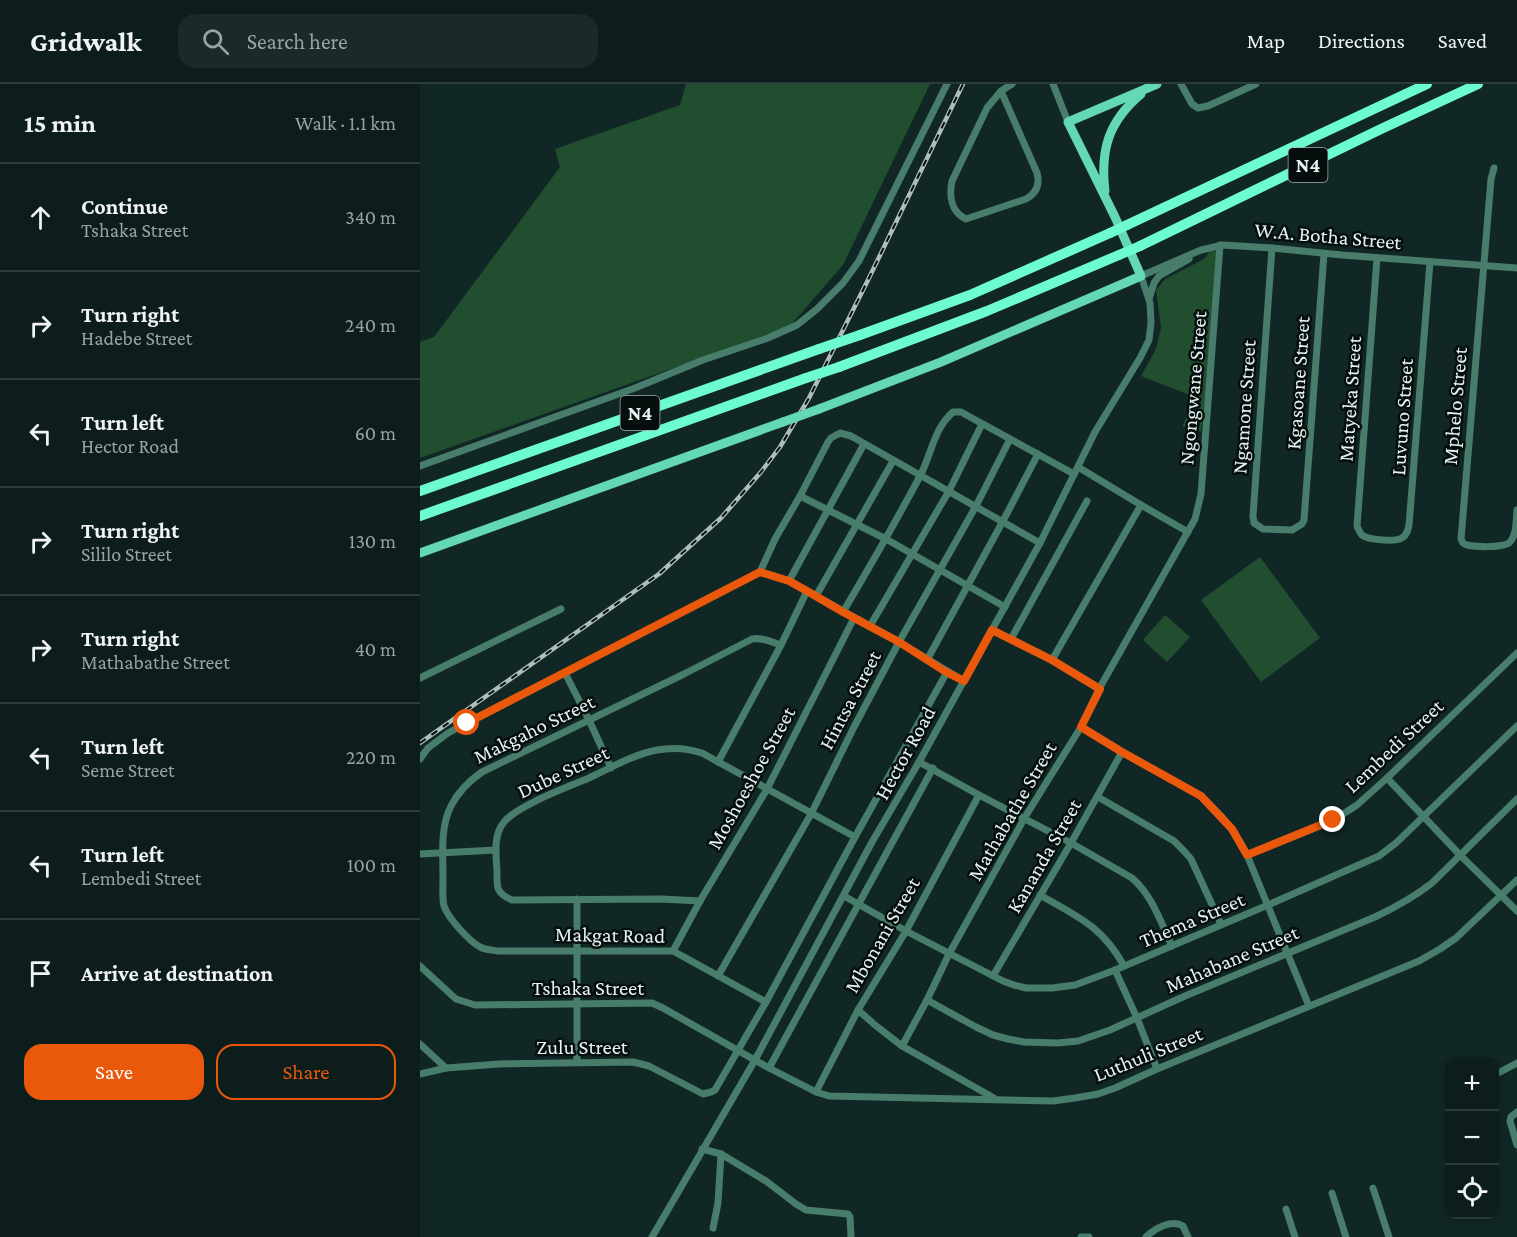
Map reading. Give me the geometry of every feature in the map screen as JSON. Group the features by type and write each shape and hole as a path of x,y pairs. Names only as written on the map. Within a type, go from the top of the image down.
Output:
{"highway":[{"name":"N4","path":"425,489 970,295 1127,225 1427,84"},
{"name":"N4","path":"420,516 839,367 987,311 1140,246 1478,84"}],"main road":[{"path":"420,553 819,410 941,362 1141,276 1068,122 1158,84"},
{"path":"1106,198 1104,159 1106,143 1112,127 1128,105 1158,84"}],"street":[{"path":"420,466 635,388 703,360 768,338 796,325 817,309 843,283 859,261 947,84"},
{"path":"1001,91 1037,172 1038,184 1034,194 1026,199 966,219 954,208 951,194 952,181 987,108 1001,91 1012,84"},
{"path":"1053,84 1068,122"},
{"path":"1181,84 1192,105 1198,108 1208,106 1256,84"},
{"name":"Mphelo Street","path":"1494,168 1491,179 1461,538 1464,544 1499,546 1510,543 1515,532 1517,510"},
{"name":"W.A. Botha Street","path":"1141,276 1201,250 1220,245 1517,268"},
{"name":"Ngongwane Street","path":"1188,532 1198,511 1201,494 1220,245"},
{"name":"Ngamone Street","path":"1272,248 1253,520 1256,526 1263,529 1292,530 1302,524 1305,514"},
{"path":"1149,299 1159,276 1201,250"},
{"name":"Kgasoane Street","path":"1305,514 1324,254"},
{"name":"Matyeka Street","path":"1368,538 1359,532 1357,526 1377,258"},
{"name":"Luvuno Street","path":"1368,538 1395,540 1406,535 1409,525 1430,262"},
{"name":"Hector Road","path":"652,1237 755,1060 872,842 1040,543 1095,432 1140,358 1149,340 1152,323 1149,299 1141,276"},
{"path":"843,612 921,475 932,445 948,416 957,411 1038,454 1076,470 1188,532"},
{"path":"870,626 949,491 982,424"},
{"path":"420,759 428,748 448,733 760,572 775,539 831,438 840,433 846,434 921,475 1040,543"},
{"name":"Hintsa Street","path":"718,975 811,813 899,642 976,506 1010,439"},
{"path":"789,581 864,444"},
{"path":"927,660 1038,454"},
{"path":"816,596 893,461"},
{"path":"800,496 886,538 1005,607"},
{"path":"1011,639 1087,501"},
{"path":"1052,660 1140,505"},
{"name":"Mathabathe Street","path":"902,1046 949,954 1025,818 1081,727 1188,532"},
{"path":"760,572 789,581 964,681"},
{"path":"718,762 781,645 807,591"},
{"path":"420,678 561,609"},
{"name":"Moshoeshoe Street","path":"673,951 767,789 854,618"},
{"path":"992,630 1052,660 1100,689"},
{"name":"Makgaho Street","path":"513,951 488,950 479,946 470,940 452,920 444,906 444,832 451,807 471,779 752,639 764,639 781,645"},
{"name":"Lembedi Street","path":"1247,855 1333,820 1357,805 1517,653"},
{"name":"Hector Road","path":"711,1092 719,1085 766,1002 946,672"},
{"path":"565,673 611,768"},
{"name":"Thema Street","path":"844,896 949,954 1014,985 1038,989 1074,985 1172,946 1379,856 1388,850 1517,726"},
{"path":"1081,727 1201,796 1232,829 1247,855 1309,1006"},
{"name":"Dube Street","path":"700,901 512,900 504,897 497,888 498,835 510,816 534,802 655,750 674,748 690,749 702,753 855,837"},
{"name":"Kananda Street","path":"993,976 1122,752"},
{"path":"919,762 1132,878 1140,884 1150,900 1172,946"},
{"name":"Hector Road","path":"769,1068 933,768"},
{"path":"1387,778 1517,911"},
{"name":"Mbonani Street","path":"816,1092 858,1010 906,931 979,795"},
{"path":"1098,797 1174,841 1184,850 1196,869 1221,924"},
{"name":"Mahabane Street","path":"927,1000 993,1035 1024,1042 1058,1043 1096,1036 1399,906 1422,891 1517,799"},
{"path":"420,854 496,850"},
{"name":"Luthuli Street","path":"755,1060 816,1092 838,1097 1053,1101 1075,1098 1115,1088 1419,961 1456,938 1517,880"},
{"path":"1040,895 1095,928 1115,950 1124,966"},
{"path":"577,899 577,1062"},
{"name":"Makgat Road","path":"513,951 673,951 766,1002"},
{"name":"Tshaka Street","path":"420,966 456,999 475,1005 652,1003 755,1060"},
{"path":"1115,970 1157,1069"},
{"path":"858,1010 902,1046 995,1099"},
{"path":"420,1044 446,1068"},
{"name":"Zulu Street","path":"420,1074 446,1068 500,1064 640,1063 703,1094 711,1092"},
{"path":"1500,1072 1517,1063"},
{"path":"1517,1112 1510,1120 1517,1144"},
{"path":"702,1149 721,1154 766,1181 801,1208 814,1212 848,1214 851,1237"},
{"path":"713,1228 718,1203 721,1154"},
{"path":"1373,1188 1389,1237"},
{"path":"1332,1193 1346,1237"},
{"path":"1286,1209 1295,1237"},
{"path":"1146,1237 1158,1228 1176,1223 1184,1226 1188,1237"},
{"path":"1081,1237 1089,1237"}],"green space":[{"path":"686,84 930,84 843,265 789,327 420,458 420,342 434,337 560,167 555,149 680,105"},
{"path":"1223,249 1201,432 1182,426 1195,402 1192,396 1141,376 1156,349 1161,328 1156,290 1165,279 1204,259 1209,252"},
{"path":"1260,557 1320,638 1261,682 1201,600"},
{"path":"1165,615 1190,637 1167,662 1143,640"}],"railway":[{"path":"420,743 659,574 721,518 761,472 780,447 809,398 963,84"}],"route":[{"path":"467,723 760,572 789,581 964,681 992,630 1052,660 1100,689 1081,727 1201,796 1232,829 1247,855 1333,820"}]}
